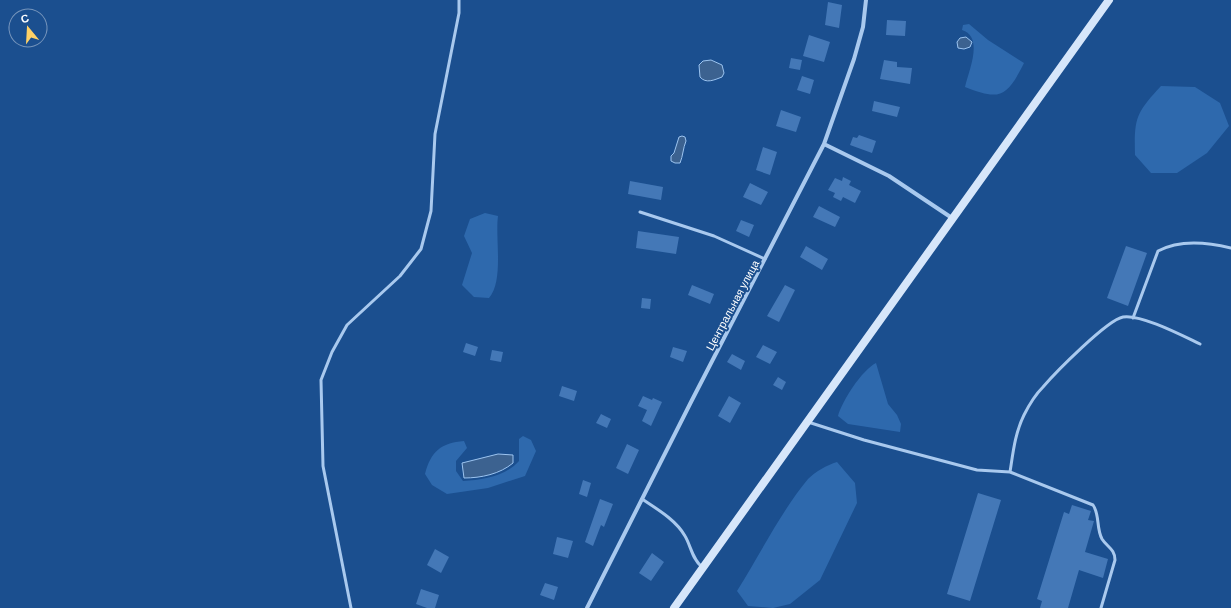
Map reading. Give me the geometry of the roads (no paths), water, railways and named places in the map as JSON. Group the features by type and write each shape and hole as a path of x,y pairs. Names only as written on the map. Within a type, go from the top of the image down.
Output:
{"main road":[{"path":"674,608 1109,0"}],"street":[{"name":"Центральная улица","path":"587,608 824,144 854,59 863,27 866,0"},
{"path":"824,144 889,176 953,219"}],"lane":[{"path":"351,608 323,466 321,380 332,352 347,325 400,276 421,249 431,211 435,134 459,0"},
{"path":"640,212 714,236 766,259"},
{"path":"1133,318 1158,251 1170,245 1184,243 1219,244 1231,248"},
{"path":"1010,472 1019,427 1033,399 1042,388 1102,330 1118,319 1133,318 1159,325 1200,344"},
{"path":"808,422 864,440 977,470 1010,472 1093,505 1097,511 1101,537 1115,552 1115,560 1101,608"},
{"path":"642,499 667,516 685,535 697,563 703,568"}]}
